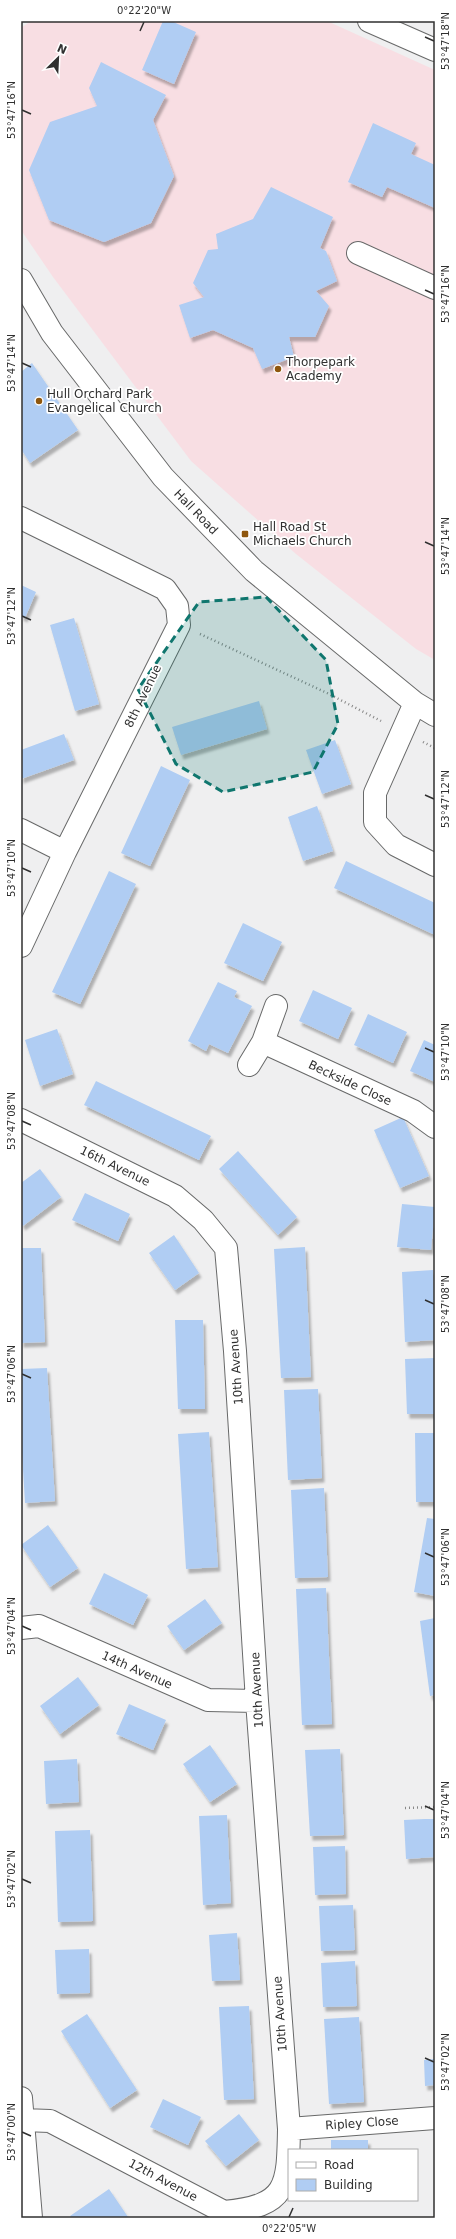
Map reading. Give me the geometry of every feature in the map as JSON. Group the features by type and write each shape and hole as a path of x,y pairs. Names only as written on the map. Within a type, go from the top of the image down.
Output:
{"street":[{"path":"369,21 435,50"},
{"path":"358,253 435,288"},
{"name":"Hall Road","path":"21,280 52,333 163,477 254,571 415,703 435,715"},
{"path":"21,518 165,589 177,606 179,625"},
{"name":"8th Avenue","path":"21,946 65,852 179,625"},
{"path":"415,703 375,793 376,822 396,845 435,865"},
{"path":"21,830 65,852"},
{"path":"249,1065 262,1042 276,1006"},
{"name":"Beckside Close","path":"262,1042 413,1111 435,1127"},
{"name":"16th Avenue","path":"21,1120 175,1196 203,1220"},
{"name":"10th Avenue","path":"203,1220 226,1248 235,1351 257,1701 289,2129 288,2149"},
{"name":"14th Avenue","path":"21,1628 39,1626 208,1700 257,1701"},
{"path":"21,2098 30,2218"},
{"name":"Ripley Close","path":"289,2129 435,2118"},
{"name":"12th Avenue","path":"23,2120 50,2121 224,2212 250,2210 273,2198 283,2186 288,2168"}],"path":[{"path":"179,625 327,693 435,748"},
{"path":"405,1808 435,1807"}],"highlighted area":[{"path":"266,597 326,660 338,724 313,772 223,792 176,764 138,689 199,602"}],"shaded area":[{"name":"Thorpepark Academy","path":"31,21 327,21 435,70 435,660 416,649 296,554 191,461 53,277 21,230 21,28"}],"building":[{"path":"163,21 171,21 196,32 174,84 142,70"},
{"path":"101,62 166,95 153,120 174,176 151,223 104,242 49,220 29,170 50,122 97,106 89,88"},
{"path":"373,123 416,143 411,154 435,165 435,208 387,187 382,197 348,182"},
{"path":"271,187 333,217 320,248 326,251 337,281 316,291 329,306 315,337 289,337 294,357 262,369 253,348 213,330 190,338 179,305 204,297 193,283 208,250 218,249 216,234 253,219"},
{"name":"Hull Orchard Park Evangelical Church","path":"32,363 78,430 30,463 21,449 21,372"},
{"path":"21,585 36,592 25,618 21,616"},
{"path":"74,618 99,704 75,711 50,625"},
{"path":"259,701 267,729 181,755 172,727"},
{"path":"64,734 74,760 21,779 21,750"},
{"path":"335,740 351,784 322,794 306,750"},
{"path":"161,766 190,780 150,866 121,853"},
{"path":"317,806 333,851 303,861 288,817"},
{"path":"346,861 435,903 435,935 334,888"},
{"path":"109,871 136,884 80,1004 52,992"},
{"path":"243,923 282,942 263,981 224,963"},
{"path":"218,982 237,991 234,997 252,1006 228,1053 209,1044 206,1051 188,1041"},
{"path":"313,990 352,1008 338,1039 299,1021"},
{"path":"368,1014 407,1032 393,1063 354,1045"},
{"path":"57,1029 73,1074 40,1086 25,1040"},
{"path":"424,1040 435,1045 435,1082 410,1071"},
{"path":"96,1081 211,1136 199,1160 84,1105"},
{"path":"403,1117 429,1176 400,1188 374,1130"},
{"path":"238,1151 297,1217 278,1235 219,1169"},
{"path":"40,1169 61,1197 23,1226 21,1223 21,1183"},
{"path":"85,1193 130,1214 118,1241 72,1220"},
{"path":"402,1204 435,1207 431,1250 397,1247"},
{"path":"174,1235 199,1273 175,1290 149,1253"},
{"path":"305,1247 311,1377 281,1378 274,1249"},
{"path":"21,1248 41,1248 45,1342 21,1343"},
{"path":"433,1270 435,1340 405,1342 402,1272"},
{"path":"175,1320 203,1320 205,1409 178,1409"},
{"path":"435,1358 435,1414 407,1414 405,1359"},
{"path":"47,1368 55,1501 25,1503 21,1435 21,1369"},
{"path":"318,1389 322,1478 288,1480 284,1390"},
{"path":"209,1432 218,1567 186,1569 178,1434"},
{"path":"415,1433 435,1433 435,1502 416,1502"},
{"path":"324,1488 328,1577 295,1578 291,1490"},
{"path":"427,1518 435,1519 435,1596 414,1592"},
{"path":"48,1525 78,1568 50,1587 21,1545"},
{"path":"104,1573 148,1595 133,1625 89,1604"},
{"path":"326,1588 332,1724 302,1725 296,1589"},
{"path":"205,1599 222,1623 184,1650 167,1626"},
{"path":"435,1618 435,1695 430,1696 420,1621"},
{"path":"78,1677 99,1705 60,1734 40,1706"},
{"path":"129,1704 166,1720 153,1750 116,1734"},
{"path":"210,1745 237,1784 210,1802 183,1764"},
{"path":"340,1749 344,1835 310,1836 305,1750"},
{"path":"77,1759 79,1802 46,1804 44,1761"},
{"path":"227,1815 231,1903 203,1905 199,1816"},
{"path":"435,1819 435,1857 406,1859 404,1820"},
{"path":"90,1830 93,1921 58,1922 55,1831"},
{"path":"345,1846 346,1894 315,1895 313,1847"},
{"path":"353,1905 355,1950 321,1951 319,1906"},
{"path":"237,1933 240,1980 212,1981 209,1935"},
{"path":"89,1949 90,1993 57,1994 55,1950"},
{"path":"355,1961 357,2006 323,2007 321,1963"},
{"path":"249,2006 254,2099 224,2100 219,2007"},
{"path":"87,2014 137,2090 110,2108 61,2031"},
{"path":"359,2017 364,2102 329,2104 324,2019"},
{"path":"435,2059 435,2085 425,2086 424,2060"},
{"path":"163,2099 201,2117 188,2145 150,2127"},
{"path":"239,2114 259,2140 226,2166 205,2141"},
{"path":"331,2140 368,2140 368,2149 331,2149"},
{"path":"109,2189 128,2217 72,2218 70,2216"}],"place":[{"name":"Thorpepark Academy","path":"278,369"},
{"name":"Hull Orchard Park Evangelical Church","path":"39,401"},
{"name":"Hall Road St Michaels Church","path":"245,534"}]}
